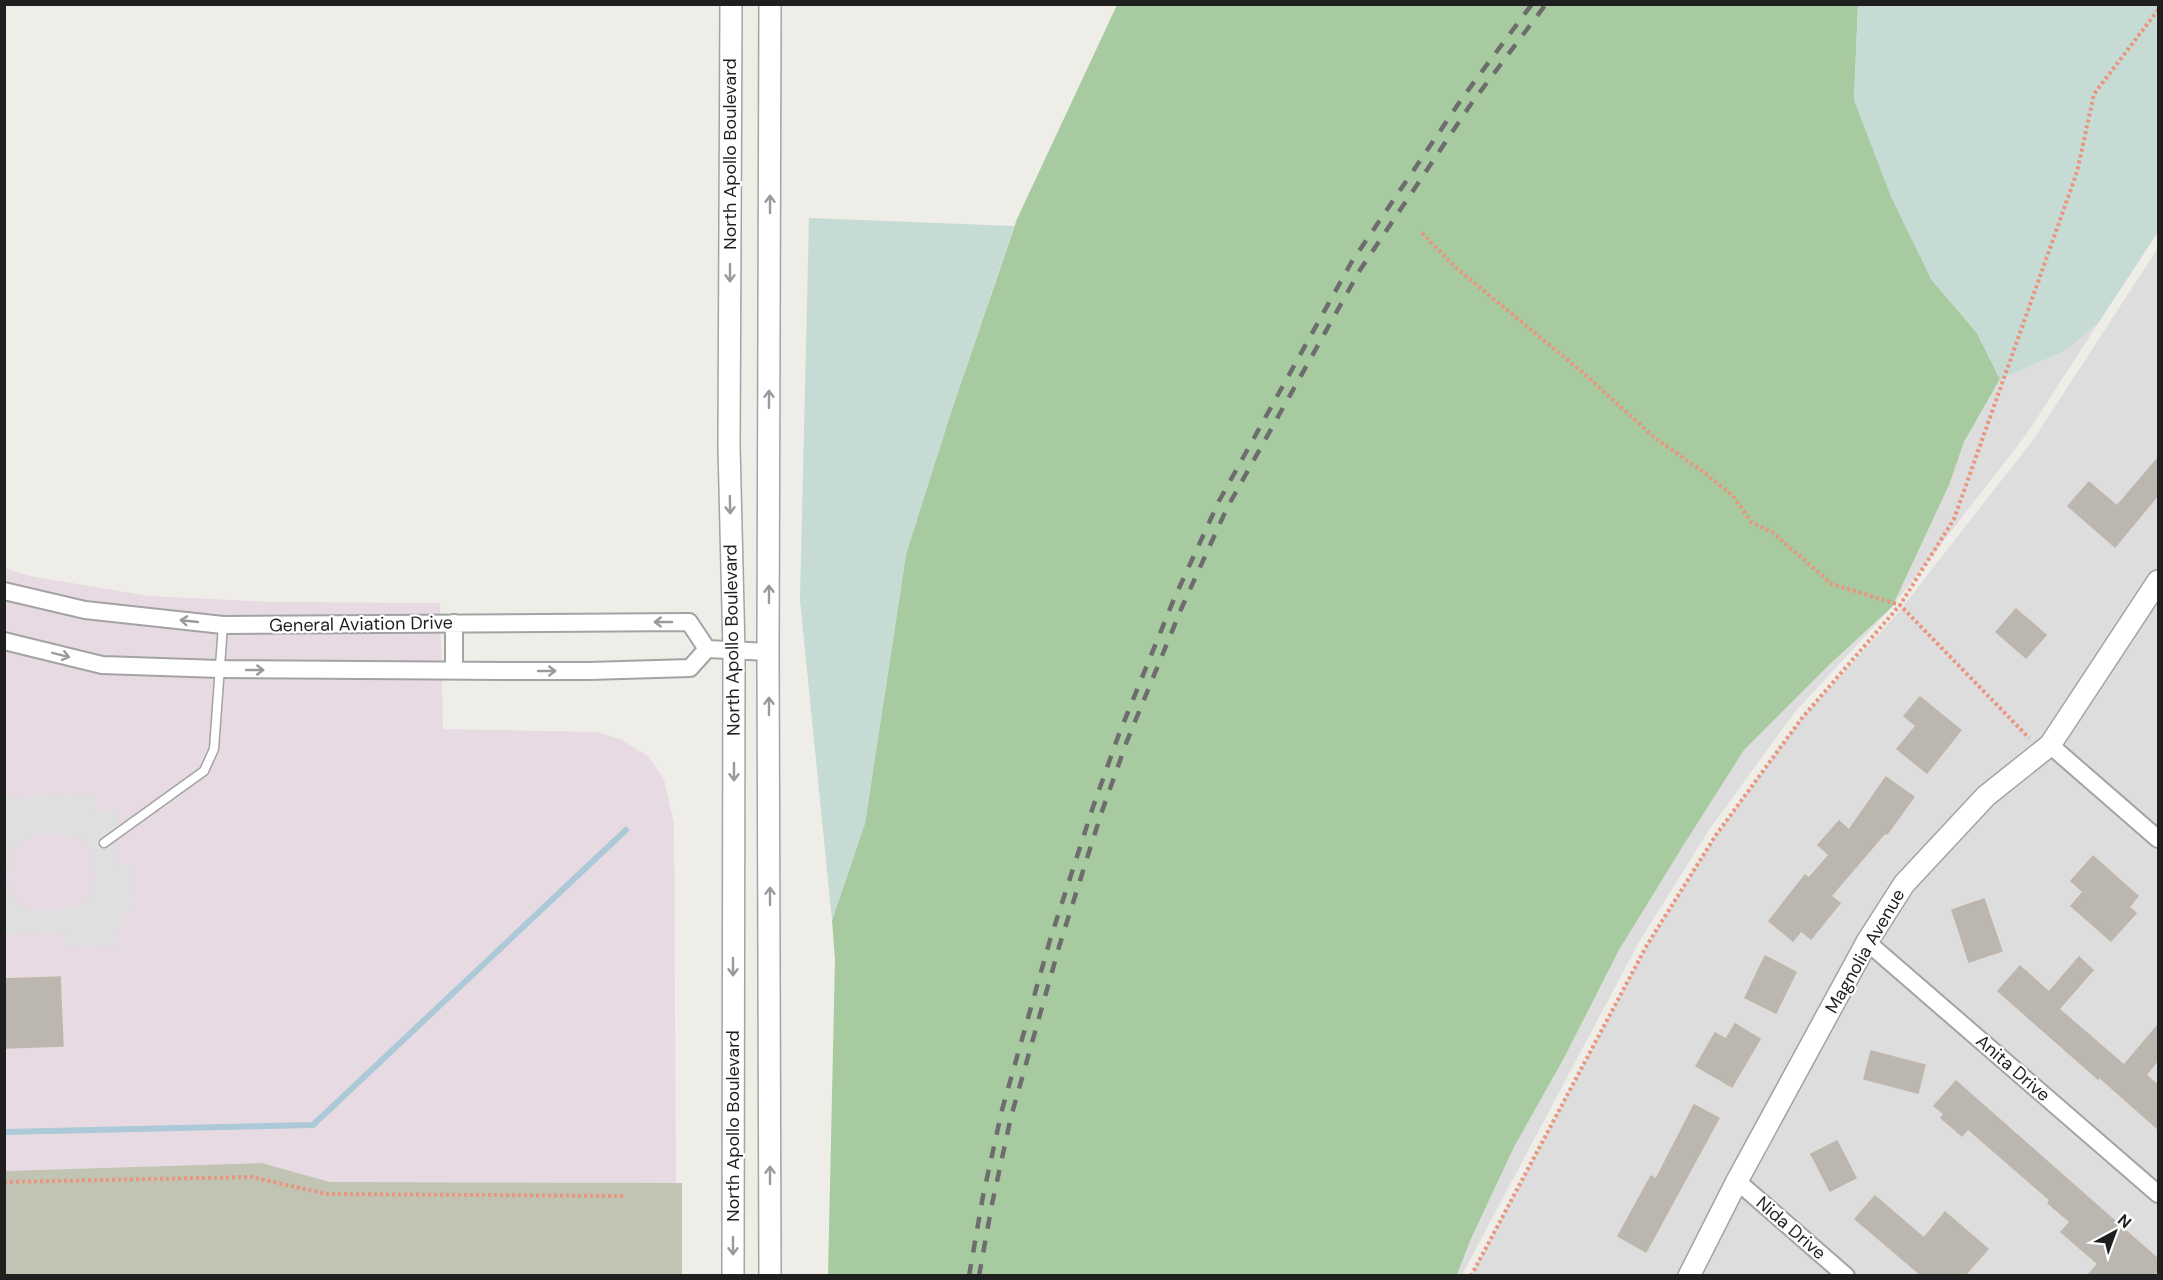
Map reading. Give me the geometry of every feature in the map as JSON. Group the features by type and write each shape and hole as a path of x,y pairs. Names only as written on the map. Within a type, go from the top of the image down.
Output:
{"street":[{"name":"North Apollo Boulevard","path":"731,4 729,446 734,651 733,1275"},
{"name":"North Apollo Boulevard","path":"770,4 768,652 770,1275"},
{"name":"Magnolia Avenue","path":"1689,1275 1737,1181 1867,942 1904,884 1986,796 2050,745 2158,581"},
{"name":"General Aviation Drive","path":"4,591 85,610 223,625 689,622 707,649"},
{"path":"454,622 454,670"},
{"path":"4,641 102,665 220,669 589,671 690,668 707,649 768,652"},
{"path":"2050,745 2158,839"},
{"name":"Anita Drive","path":"1867,942 2158,1194"},
{"name":"Nida Drive","path":"1737,1181 1846,1275"}],"lane":[{"path":"104,843 204,771 214,749 223,625"}],"path":[{"path":"1471,1275 1647,945 1716,835 1802,718 1900,605 1954,519 2078,172 2094,94 2158,10"},
{"path":"1422,233 1455,267 1581,372 1655,438 1733,496 1751,522 1772,532 1832,584 1900,605 2027,737 2050,745"},
{"path":"4,1182 252,1177 326,1194 627,1196"}],"shaded area":[{"path":"1858,5 2158,5 2158,232 2099,322 2067,350 2000,379 1977,333 1931,279 1891,197 1854,100"},
{"path":"809,218 1014,226 906,554 865,823 832,920 800,600"},
{"path":"2158,248 2158,1275 1471,1276 1647,945 1716,835 1802,718 1896,615 2033,440"},
{"path":"2099,322 2026,435 1892,607 1794,713 1709,830 1639,942 1462,1275 1457,1276 1470,1241 1514,1147 1564,1058 1619,950 1744,750 1830,664 1891,608 1949,485 1964,442 2000,379 2067,350"},
{"path":"4,568 30,576 149,596 272,602 440,603 443,729 598,732 622,740 648,756 664,779 674,824 676,1183 330,1182 262,1163 5,1171"},
{"path":"95,795 96,811 118,811 119,866 133,866 134,912 120,912 120,929 116,930 117,947 65,948 64,932 5,934 4,797","holes":["32,835 72,835 85,842 91,852 95,880 91,893 80,905 66,909 28,909 14,899 7,884 9,857 18,844"]},
{"path":"262,1163 330,1182 682,1183 682,1275 5,1275 5,1171"}],"green space":[{"path":"1117,5 1858,5 1854,100 1931,279 1977,333 2000,379 1964,442 1949,485 1892,607 1830,664 1744,750 1619,950 1564,1058 1514,1147 1470,1241 1457,1275 828,1276 835,959 832,920 865,823 906,554 950,415 1017,219"}],"building":[{"path":"2158,458 2158,495 2115,547 2068,506 2089,482 2117,506"},
{"path":"2016,609 2046,635 2026,658 1996,632"},
{"path":"1920,697 1961,730 1927,773 1897,749 1916,726 1904,716"},
{"path":"1886,777 1914,797 1887,834 1885,833 1831,896 1840,903 1811,939 1801,931 1793,941 1769,921 1805,875 1809,878 1829,855 1818,845 1839,821 1849,830"},
{"path":"2093,856 2138,896 2129,907 2136,913 2111,941 2071,906 2083,892 2071,881"},
{"path":"1984,899 2002,951 1969,962 1952,910"},
{"path":"1765,956 1796,972 1776,1013 1745,998"},
{"path":"2079,957 2093,970 2059,1009 2124,1065 2158,1025 2158,1060 2146,1075 2158,1085 2158,1129 1998,991 2020,966 2049,992"},
{"path":"60,977 63,1046 4,1048 4,979"},
{"path":"1735,1024 1760,1039 1732,1087 1696,1066 1715,1033 1726,1039"},
{"path":"1871,1051 1925,1065 1918,1093 1864,1079"},
{"path":"1956,1081 2158,1259 2158,1270 2154,1275 2088,1275 2098,1264 2061,1232 2070,1222 2048,1203 2050,1200 1968,1129 1962,1136 1941,1118 1944,1114 1934,1106"},
{"path":"1694,1105 1719,1118 1646,1252 1618,1236 1651,1176 1656,1179"},
{"path":"1837,1141 1856,1178 1830,1191 1811,1154"},
{"path":"1875,1196 1924,1238 1945,1212 1988,1249 1965,1275 1921,1275 1855,1219"}],"waterway":[{"path":"4,1132 313,1125 626,830"}],"railway":[{"path":"969,1276 983,1196 1002,1110 1050,940 1119,734 1174,599 1219,501 1351,263 1463,97 1532,4"},
{"path":"979,1276 1011,1117 1059,947 1101,814 1127,741 1182,607 1227,508 1360,270 1471,104 1546,4"}]}
